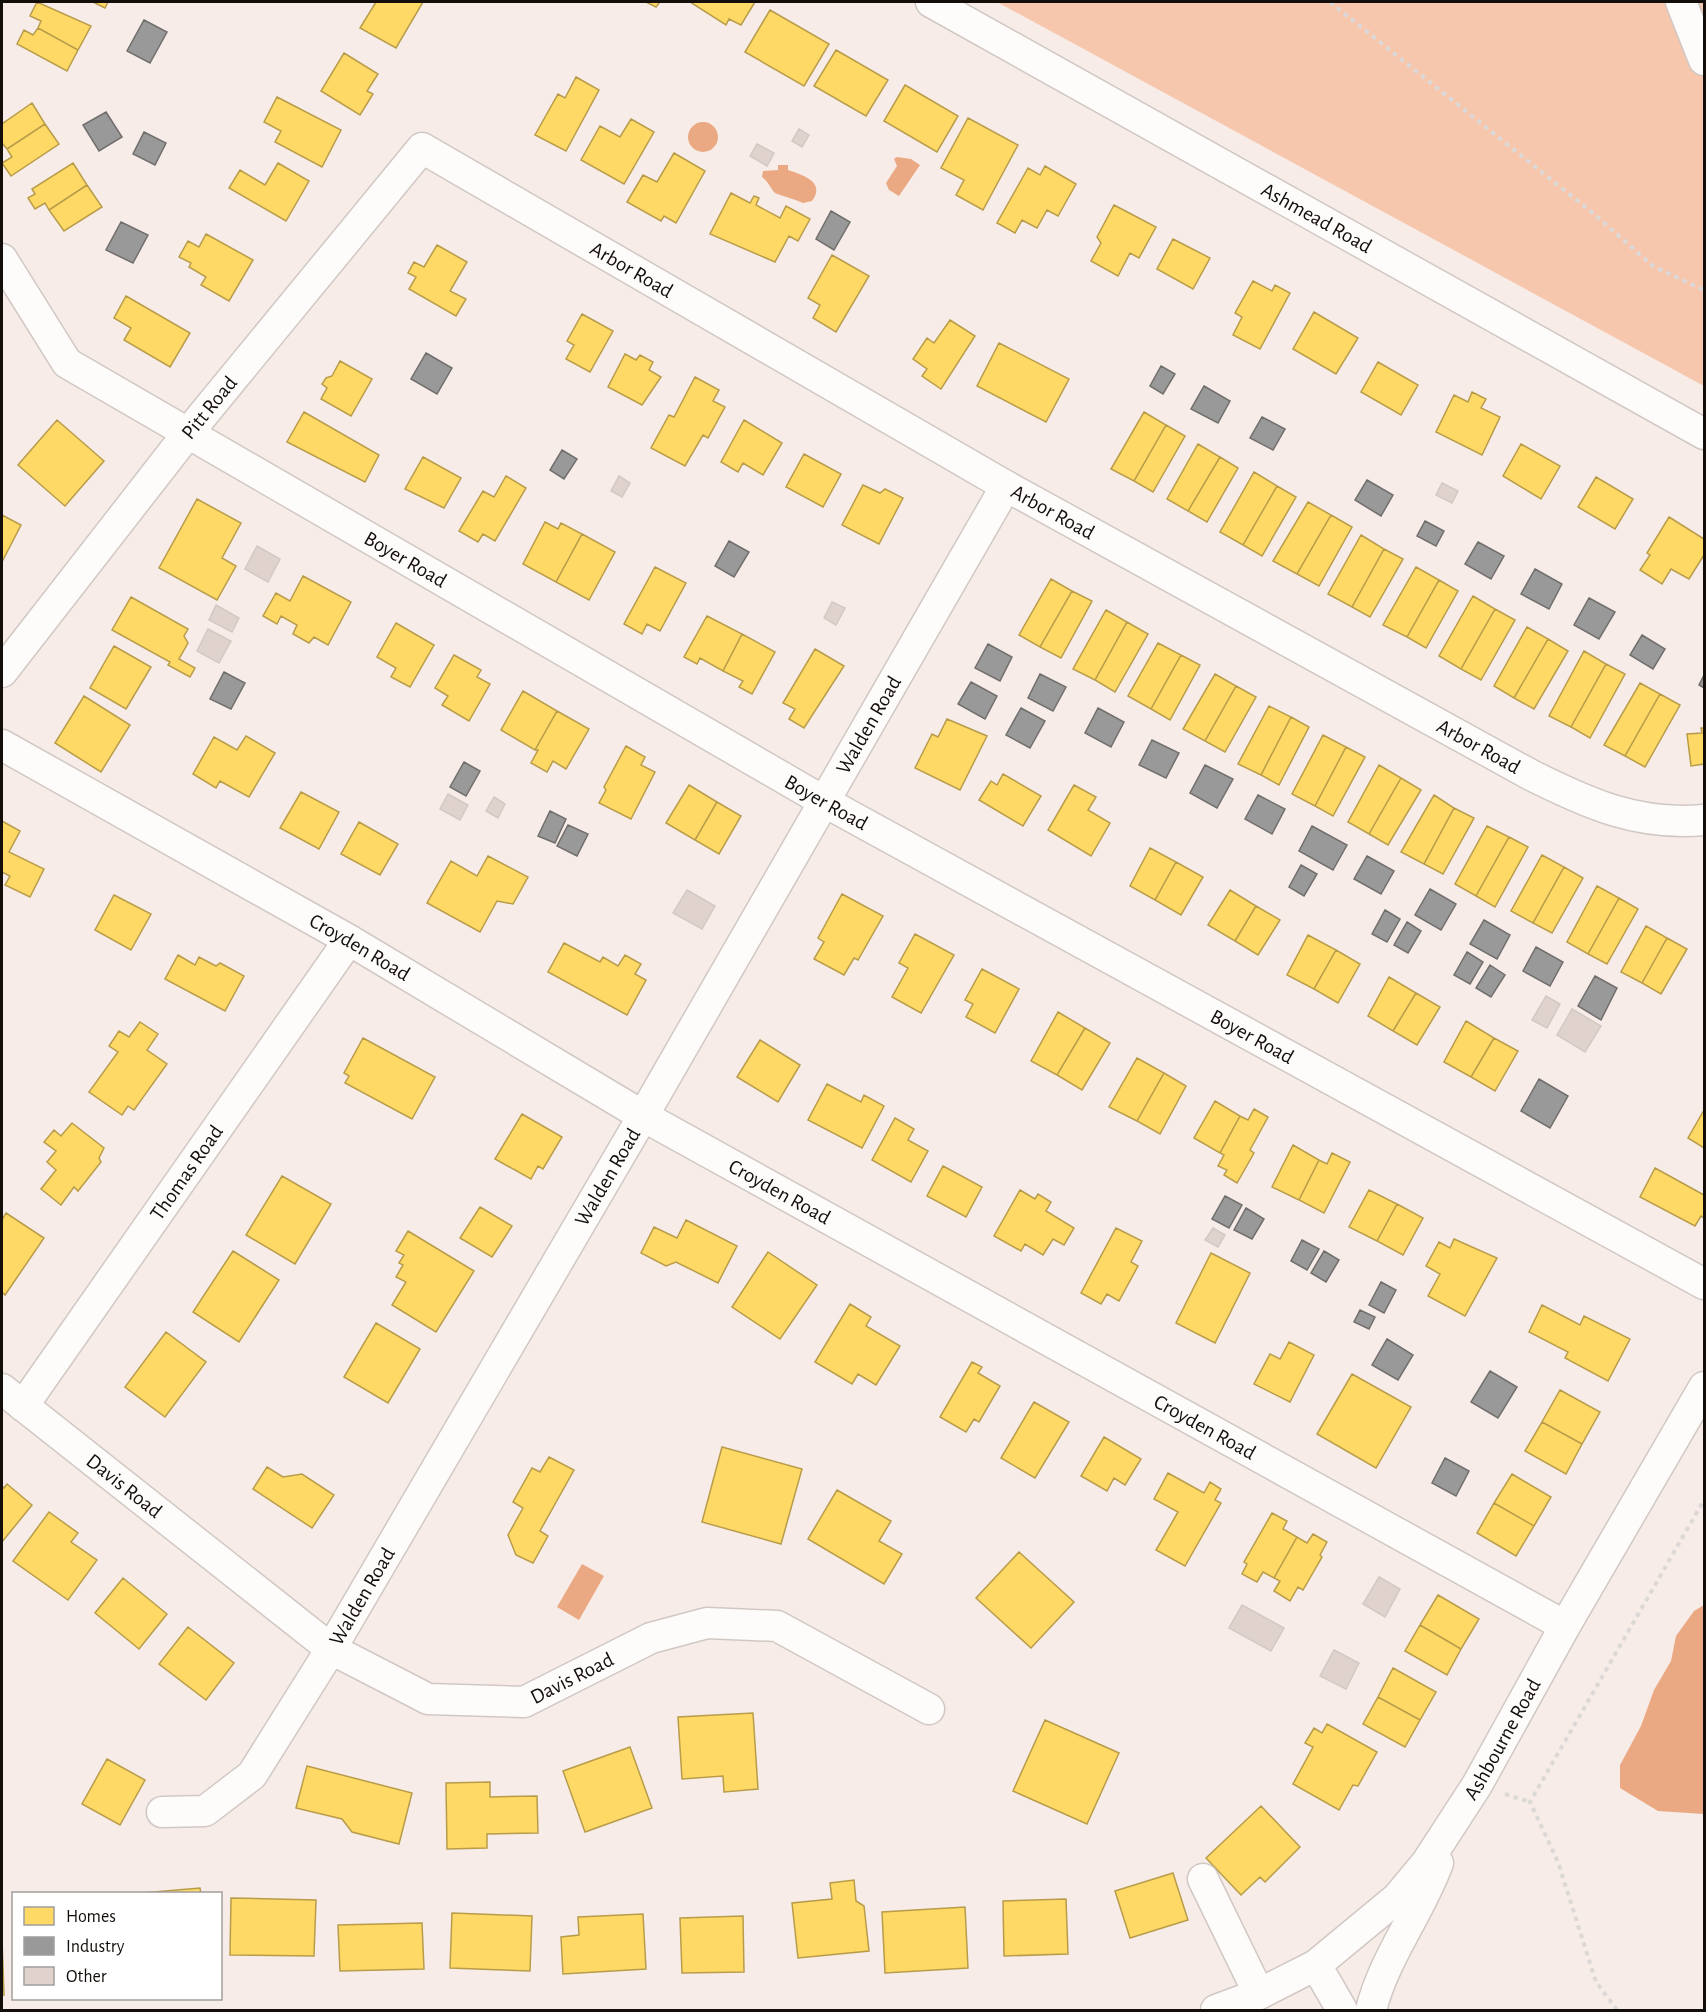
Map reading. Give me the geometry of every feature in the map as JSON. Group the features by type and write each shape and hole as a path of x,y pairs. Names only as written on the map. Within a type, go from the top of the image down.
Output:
{"street":[{"name":"Ashmead Road","path":"931,2 1704,434"},
{"path":"1681,2 1704,60"},
{"name":"Pitt Road","path":"2,672 188,433 422,148"},
{"name":"Arbor Road","path":"422,148 1006,486 1578,799 1611,812 1640,818 1704,820"},
{"name":"Boyer Road","path":"2,259 67,363 825,802 1704,1284"},
{"name":"Walden Road","path":"162,1812 205,1811 252,1775 331,1649 643,1116 1006,486"},
{"name":"Croyden Road","path":"2,745 349,940 643,1116 1565,1626"},
{"name":"Thomas Road","path":"12,1397 349,940"},
{"name":"Ashbourne Road","path":"1216,2010 1259,1994 1316,1965 1397,1898 1427,1862 1477,1785 1565,1626 1701,1395"},
{"name":"Davis Road","path":"12,1397 331,1649 428,1699 524,1702 651,1638 707,1623 777,1626 929,1709"},
{"path":"1371,2010 1383,1975 1427,1890 1451,1826"},
{"path":"1203,1879 1259,1994"},
{"path":"1316,1965 1342,2010"}],"path":[{"path":"1330,2 1594,214 1653,266 1704,290"},
{"path":"1617,2010 1596,1982 1558,1863 1530,1802 1704,1500"}],"shaded area":[{"path":"997,2 1704,2 1704,386"},
{"path":"703,122 714,126 718,137 714,148 703,152 692,148 688,137 692,126"},
{"path":"897,157 911,159 920,165 899,196 889,190 886,183 897,166 894,159"},
{"path":"778,165 788,165 788,170 800,174 815,184 816,194 812,201 803,203 775,193 762,177 763,171 778,170"},
{"path":"582,1564 604,1576 579,1620 557,1607"},
{"path":"1704,1605 1704,1814 1658,1811 1620,1788 1620,1765 1641,1726 1654,1690 1671,1661 1676,1636 1694,1611"}],"building: Homes":[{"path":"37,2 91,26 78,50 38,28 41,21 30,16"},
{"path":"93,2 108,2 105,8"},
{"path":"376,2 423,2 396,48 360,28"},
{"path":"646,2 660,2 656,7"},
{"path":"690,2 755,2 741,25 729,19 726,25"},
{"path":"770,10 829,44 804,86 745,52"},
{"path":"38,28 78,50 67,71 17,44 24,30 33,35"},
{"path":"836,50 888,80 866,116 814,86"},
{"path":"344,53 378,74 367,91 373,94 360,115 321,91"},
{"path":"576,77 599,90 566,151 535,135 558,94 565,98"},
{"path":"905,85 958,116 937,152 884,121"},
{"path":"277,97 341,130 322,167 275,142 281,131 264,122"},
{"path":"32,103 45,124 7,149 2,143 2,124"},
{"path":"968,118 1018,145 983,210 956,195 964,180 941,168"},
{"path":"631,119 654,132 624,184 581,160 600,126 620,137"},
{"path":"45,124 59,144 11,176 2,163 12,157 7,149"},
{"path":"674,153 705,171 676,223 664,216 661,221 627,202 643,175 657,182"},
{"path":"73,163 87,185 49,210 45,203 35,209 28,198 35,194 32,189"},
{"path":"278,163 309,181 286,221 229,188 240,170 265,185"},
{"path":"1045,166 1076,184 1058,216 1047,210 1037,228 1022,220 1015,233 997,223 1028,168 1040,175"},
{"path":"87,185 102,207 64,231 49,210"},
{"path":"731,193 750,203 754,196 759,198 756,205 780,218 786,206 810,219 798,241 789,236 775,262 710,234"},
{"path":"1114,205 1156,227 1139,258 1130,253 1118,276 1091,261 1101,243 1097,237"},
{"path":"206,234 253,260 229,301 201,285 206,277 189,267 191,263 179,257 188,241 199,247"},
{"path":"1173,239 1210,258 1193,289 1157,269"},
{"path":"437,245 467,262 450,291 466,299 456,316 409,289 416,277 408,273 414,262 424,267"},
{"path":"832,255 869,276 836,332 813,318 820,305 808,298"},
{"path":"1253,281 1272,291 1275,285 1290,293 1260,349 1233,335 1242,317 1235,313"},
{"path":"126,296 190,333 170,367 124,340 131,328 114,318"},
{"path":"1314,312 1358,338 1336,374 1293,349"},
{"path":"582,314 613,331 590,372 566,359 574,345 567,341"},
{"path":"950,320 975,336 941,389 922,376 927,369 913,359 927,338 934,343"},
{"path":"999,343 1069,379 1046,422 977,386"},
{"path":"625,354 636,360 640,355 653,362 649,370 661,377 642,405 608,387"},
{"path":"340,361 372,379 351,416 321,399 327,388 322,384 326,378 332,376"},
{"path":"1378,362 1418,385 1401,415 1361,392"},
{"path":"695,377 719,390 713,401 725,407 708,438 703,435 685,466 651,448 669,415 674,417"},
{"path":"1472,392 1486,399 1481,408 1500,417 1482,455 1436,432 1454,395 1468,402"},
{"path":"304,412 379,455 365,482 287,442"},
{"path":"1144,412 1166,425 1134,481 1111,469"},
{"path":"57,420 104,461 65,506 18,465"},
{"path":"744,420 782,443 763,475 743,463 738,472 721,462"},
{"path":"1166,425 1185,436 1153,492 1134,481"},
{"path":"1198,444 1220,457 1188,511 1167,499"},
{"path":"1521,444 1560,466 1541,499 1503,476"},
{"path":"804,454 841,474 823,507 786,487"},
{"path":"423,457 461,478 444,508 405,489"},
{"path":"1220,457 1238,468 1207,522 1188,511"},
{"path":"1254,472 1277,486 1243,545 1220,532"},
{"path":"506,476 526,488 495,541 483,534 478,542 459,531 483,491 494,497"},
{"path":"1596,477 1633,499 1615,529 1578,507"},
{"path":"863,485 880,493 885,489 903,498 879,544 842,525"},
{"path":"1277,486 1296,497 1262,556 1243,545"},
{"path":"197,499 241,523 222,558 236,566 217,600 159,568"},
{"path":"1308,502 1331,515 1297,574 1273,561"},
{"path":"2,515 21,525 2,562"},
{"path":"1331,515 1352,527 1319,586 1297,574"},
{"path":"1669,517 1704,539 1704,555 1689,579 1671,569 1662,584 1640,570 1650,555 1647,553"},
{"path":"545,522 558,529 561,523 582,534 556,582 523,564"},
{"path":"582,534 615,552 589,600 556,582"},
{"path":"1361,535 1384,549 1352,607 1328,594"},
{"path":"1384,549 1403,559 1370,617 1352,607"},
{"path":"655,567 686,583 660,631 647,624 642,634 624,624"},
{"path":"1416,567 1439,580 1407,637 1383,625"},
{"path":"303,576 351,602 328,645 314,637 309,643 293,634 297,625 281,616 277,624 263,616 276,593 290,601"},
{"path":"1051,579 1072,591 1040,647 1019,635"},
{"path":"1439,580 1458,591 1426,648 1407,637"},
{"path":"1072,591 1092,601 1061,658 1040,647"},
{"path":"1473,596 1495,609 1461,669 1439,656"},
{"path":"131,597 188,629 184,636 188,643 179,659 195,668 190,677 168,665 170,662 112,630"},
{"path":"1495,609 1515,620 1481,680 1461,669"},
{"path":"1106,610 1127,622 1095,680 1073,669"},
{"path":"707,616 742,634 723,671 700,658 697,664 684,657"},
{"path":"1127,622 1148,634 1115,692 1095,680"},
{"path":"396,623 434,645 410,687 391,677 396,668 377,657"},
{"path":"1527,627 1548,639 1514,698 1494,686"},
{"path":"742,634 775,652 752,694 739,687 743,681 723,671"},
{"path":"1548,639 1568,651 1534,709 1514,698"},
{"path":"1158,643 1181,655 1151,709 1128,696"},
{"path":"114,646 151,667 126,709 90,688"},
{"path":"815,649 844,666 804,728 789,719 795,709 783,703"},
{"path":"1584,651 1606,664 1571,727 1549,716"},
{"path":"454,655 481,670 477,677 490,684 469,721 442,705 448,696 435,688"},
{"path":"1181,655 1200,665 1170,720 1151,709"},
{"path":"1606,664 1625,674 1590,738 1571,727"},
{"path":"1215,674 1236,686 1205,741 1183,729"},
{"path":"1640,683 1660,694 1625,756 1604,745"},
{"path":"1236,686 1256,697 1225,752 1205,741"},
{"path":"523,691 557,711 535,750 501,730"},
{"path":"1660,694 1680,705 1645,767 1625,756"},
{"path":"84,696 130,725 101,772 55,743"},
{"path":"1269,706 1291,717 1261,775 1238,764"},
{"path":"557,711 589,729 566,769 553,761 547,772 531,763 538,750 535,750"},
{"path":"1291,717 1309,727 1279,785 1261,775"},
{"path":"947,719 987,736 960,790 915,768 932,734 938,737"},
{"path":"1701,728 1704,728 1704,764 1691,766 1687,734 1702,733"},
{"path":"1323,735 1346,747 1315,806 1292,794"},
{"path":"246,736 275,753 249,797 220,781 216,788 193,774 214,737 237,750"},
{"path":"626,746 645,757 641,765 655,772 631,819 599,803 606,790 604,787"},
{"path":"1346,747 1365,757 1333,816 1315,806"},
{"path":"1379,765 1401,778 1369,834 1348,822"},
{"path":"1003,774 1041,796 1023,826 979,800 991,781 997,785"},
{"path":"1401,778 1421,790 1388,845 1369,834"},
{"path":"689,785 717,802 695,840 666,823"},
{"path":"1074,785 1096,797 1088,810 1110,823 1091,856 1048,830"},
{"path":"301,792 339,812 319,849 280,828"},
{"path":"1434,795 1454,808 1424,864 1401,852"},
{"path":"717,802 741,816 719,854 695,840"},
{"path":"1454,808 1474,818 1443,874 1424,864"},
{"path":"2,821 20,831 9,852 44,869 30,897 5,885 10,876 2,872"},
{"path":"359,822 398,844 380,875 341,854"},
{"path":"1487,826 1509,837 1476,896 1455,884"},
{"path":"1509,837 1528,847 1495,907 1476,896"},
{"path":"1150,848 1176,862 1155,900 1130,886"},
{"path":"1542,855 1564,867 1533,923 1511,911"},
{"path":"488,856 528,877 513,904 497,901 480,932 427,903 451,861 477,876"},
{"path":"1176,862 1203,877 1181,915 1155,900"},
{"path":"1564,867 1583,878 1552,933 1533,923"},
{"path":"1597,886 1619,898 1588,954 1567,942"},
{"path":"1230,890 1256,906 1235,941 1208,925"},
{"path":"842,894 883,916 858,960 854,958 844,975 814,959 824,942 818,938"},
{"path":"114,895 151,914 131,950 95,930"},
{"path":"1619,898 1638,909 1607,964 1588,954"},
{"path":"1256,906 1280,920 1258,955 1235,941"},
{"path":"1646,926 1667,938 1642,983 1621,972"},
{"path":"915,934 954,955 921,1013 892,997 908,968 899,963"},
{"path":"1308,935 1336,950 1314,989 1287,975"},
{"path":"1667,938 1687,949 1661,994 1642,983"},
{"path":"564,943 600,962 603,957 618,966 625,955 641,964 635,974 646,980 627,1015 548,972"},
{"path":"1336,950 1360,964 1338,1003 1314,989"},
{"path":"178,955 195,965 199,957 216,966 220,963 244,976 225,1011 165,979"},
{"path":"982,969 1019,989 995,1033 966,1017 973,1004 965,1000"},
{"path":"1389,977 1416,993 1393,1031 1368,1016"},
{"path":"1416,993 1440,1007 1417,1045 1393,1031"},
{"path":"1058,1012 1085,1028 1057,1075 1031,1061"},
{"path":"1466,1021 1494,1038 1471,1077 1444,1062"},
{"path":"140,1022 158,1034 147,1050 167,1064 134,1110 128,1106 122,1115 89,1092 118,1052 109,1046 119,1031 129,1037"},
{"path":"1085,1028 1110,1043 1082,1090 1057,1075"},
{"path":"363,1038 435,1077 412,1119 345,1083 349,1076 344,1073"},
{"path":"1494,1038 1518,1051 1495,1091 1471,1077"},
{"path":"760,1040 800,1065 778,1102 737,1077"},
{"path":"1137,1058 1164,1073 1137,1121 1109,1107"},
{"path":"1164,1073 1186,1086 1160,1134 1137,1121"},
{"path":"827,1084 861,1102 864,1095 884,1106 862,1148 808,1120"},
{"path":"1215,1101 1240,1116 1220,1153 1194,1138"},
{"path":"1254,1109 1268,1117 1250,1150 1254,1153 1237,1183 1224,1175 1227,1170 1218,1166 1224,1155 1220,1153 1240,1116 1248,1120"},
{"path":"1704,1110 1704,1148 1688,1138"},
{"path":"522,1114 562,1137 543,1169 538,1166 531,1179 495,1159"},
{"path":"895,1118 914,1129 908,1140 928,1151 911,1182 872,1160"},
{"path":"72,1123 104,1148 99,1158 101,1162 78,1191 74,1187 61,1205 41,1189 56,1170 47,1162 56,1151 44,1142 54,1130 61,1136"},
{"path":"1293,1145 1319,1160 1299,1200 1272,1187"},
{"path":"1332,1153 1350,1162 1324,1213 1299,1200 1319,1160 1327,1164"},
{"path":"943,1166 982,1187 966,1217 927,1196"},
{"path":"1655,1168 1704,1195 1704,1218 1701,1216 1695,1226 1640,1197"},
{"path":"282,1176 331,1204 295,1264 246,1235"},
{"path":"1020,1190 1035,1199 1038,1194 1051,1202 1046,1211 1074,1228 1064,1245 1053,1239 1043,1255 1025,1244 1021,1251 994,1236"},
{"path":"1369,1190 1397,1204 1377,1241 1349,1227"},
{"path":"1397,1204 1423,1218 1403,1255 1377,1241"},
{"path":"480,1207 512,1226 492,1257 460,1238"},
{"path":"6,1213 44,1238 5,1295 2,1292 2,1220"},
{"path":"686,1220 737,1246 718,1283 676,1262 666,1266 641,1253 654,1227 677,1238"},
{"path":"1116,1228 1142,1241 1131,1262 1138,1266 1119,1301 1107,1294 1101,1304 1081,1293"},
{"path":"408,1231 474,1271 436,1332 392,1305 406,1282 396,1277 403,1265 399,1263 404,1255 396,1251"},
{"path":"1454,1239 1497,1258 1465,1316 1428,1296 1440,1274 1426,1266 1439,1242 1450,1248"},
{"path":"233,1251 279,1280 239,1342 193,1312"},
{"path":"768,1252 817,1285 780,1339 732,1307"},
{"path":"1211,1253 1250,1273 1215,1343 1176,1323"},
{"path":"850,1304 871,1317 866,1326 900,1346 876,1385 858,1374 852,1384 815,1362"},
{"path":"1542,1305 1580,1325 1584,1316 1630,1339 1608,1381 1565,1358 1568,1352 1529,1332"},
{"path":"376,1323 420,1349 388,1403 344,1377"},
{"path":"166,1332 206,1362 165,1417 125,1387"},
{"path":"1289,1342 1314,1355 1290,1402 1254,1384 1270,1354 1280,1359"},
{"path":"972,1362 982,1367 978,1373 1000,1386 979,1422 974,1419 966,1432 940,1417"},
{"path":"1352,1374 1411,1407 1376,1468 1317,1434"},
{"path":"1560,1390 1600,1412 1582,1444 1542,1422"},
{"path":"1034,1402 1069,1422 1035,1478 1001,1458"},
{"path":"1542,1422 1582,1444 1566,1474 1525,1451"},
{"path":"1104,1437 1141,1459 1125,1485 1114,1478 1107,1491 1081,1476"},
{"path":"722,1447 802,1469 781,1544 702,1522"},
{"path":"549,1457 574,1470 540,1531 548,1536 533,1563 516,1555 508,1535 523,1508 513,1502 532,1468 540,1472"},
{"path":"267,1467 283,1477 302,1474 334,1495 312,1528 253,1489"},
{"path":"1168,1473 1204,1493 1210,1482 1221,1489 1215,1500 1221,1503 1185,1566 1156,1550 1178,1512 1154,1499"},
{"path":"1512,1474 1551,1497 1534,1526 1494,1503"},
{"path":"7,1484 32,1505 2,1542 2,1486 4,1488"},
{"path":"837,1490 891,1521 879,1541 902,1554 884,1584 808,1539"},
{"path":"1494,1503 1534,1526 1516,1556 1477,1533"},
{"path":"49,1512 78,1533 71,1542 97,1560 68,1600 13,1561"},
{"path":"1272,1513 1287,1521 1283,1529 1297,1537 1274,1578 1263,1572 1257,1582 1242,1574 1247,1564 1244,1562"},
{"path":"1313,1534 1327,1542 1320,1555 1322,1557 1303,1590 1298,1587 1290,1601 1274,1591 1280,1581 1274,1578 1297,1537 1307,1543"},
{"path":"1019,1552 1074,1602 1031,1648 976,1598"},
{"path":"123,1578 167,1614 139,1649 95,1613"},
{"path":"1438,1595 1479,1619 1461,1649 1420,1625"},
{"path":"1420,1625 1461,1649 1447,1675 1405,1651"},
{"path":"188,1627 234,1663 206,1700 159,1664"},
{"path":"1393,1668 1436,1692 1420,1720 1378,1697"},
{"path":"1378,1697 1420,1720 1405,1747 1363,1724"},
{"path":"753,1713 758,1789 724,1792 723,1776 682,1779 678,1717"},
{"path":"1045,1720 1119,1753 1087,1824 1013,1791"},
{"path":"1327,1724 1377,1752 1358,1786 1353,1785 1339,1810 1293,1784 1313,1747 1305,1743 1314,1728 1322,1733"},
{"path":"630,1747 652,1808 585,1832 563,1771"},
{"path":"107,1759 145,1780 120,1825 82,1804"},
{"path":"307,1766 412,1793 399,1844 352,1832 342,1819 296,1808"},
{"path":"490,1782 490,1797 537,1796 538,1833 487,1834 487,1848 447,1849 446,1783"},
{"path":"1261,1806 1300,1847 1265,1882 1260,1877 1241,1895 1206,1858"},
{"path":"1173,1873 1188,1920 1130,1938 1115,1891"},
{"path":"854,1880 856,1901 864,1906 869,1951 798,1958 792,1903 832,1899 830,1883"},
{"path":"200,1888 201,1892 154,1892"},
{"path":"231,1898 316,1900 314,1956 230,1955"},
{"path":"1066,1899 1068,1954 1004,1956 1003,1901"},
{"path":"965,1907 968,1968 885,1973 882,1912"},
{"path":"452,1913 532,1916 530,1971 450,1968"},
{"path":"643,1914 646,1969 563,1974 561,1937 579,1935 578,1917"},
{"path":"743,1916 744,1972 682,1973 680,1918"},
{"path":"422,1923 424,1969 340,1971 338,1925"},
{"path":"2,1939 4,1995 2,1995"}],"building: Industry":[{"path":"144,20 167,32 150,63 127,51"},
{"path":"106,112 122,137 99,151 83,125"},
{"path":"144,132 166,143 155,165 133,154"},
{"path":"831,211 850,222 834,250 816,239"},
{"path":"121,222 148,235 133,263 106,250"},
{"path":"426,353 452,368 437,394 411,379"},
{"path":"1161,366 1175,374 1163,394 1150,386"},
{"path":"1204,386 1230,401 1218,423 1191,409"},
{"path":"1262,417 1285,429 1273,450 1250,438"},
{"path":"562,450 577,459 564,479 550,470"},
{"path":"1367,480 1393,495 1381,516 1355,500"},
{"path":"1425,521 1444,531 1436,546 1417,536"},
{"path":"729,541 749,552 734,577 715,566"},
{"path":"1478,542 1504,556 1491,579 1465,564"},
{"path":"1535,569 1562,584 1549,609 1521,594"},
{"path":"1589,598 1615,612 1599,639 1574,625"},
{"path":"1642,635 1665,649 1653,669 1630,655"},
{"path":"988,644 1012,657 1000,681 975,668"},
{"path":"224,672 245,683 231,709 210,699"},
{"path":"1040,674 1066,687 1053,711 1028,698"},
{"path":"1704,675 1704,688 1699,685"},
{"path":"971,682 997,696 985,719 958,704"},
{"path":"1021,708 1045,721 1030,748 1006,735"},
{"path":"1098,708 1124,722 1111,747 1085,733"},
{"path":"1152,740 1179,753 1166,778 1139,765"},
{"path":"464,762 480,771 466,796 450,787"},
{"path":"1205,765 1233,779 1217,808 1190,793"},
{"path":"1258,795 1285,809 1272,834 1245,819"},
{"path":"550,811 566,819 555,843 538,836"},
{"path":"568,825 588,834 577,856 557,846"},
{"path":"1312,826 1347,845 1333,870 1299,851"},
{"path":"1367,856 1394,871 1381,894 1354,879"},
{"path":"1301,865 1317,874 1304,896 1289,887"},
{"path":"1430,889 1456,904 1441,930 1415,915"},
{"path":"1385,910 1400,919 1387,942 1372,934"},
{"path":"1484,920 1510,935 1497,959 1470,944"},
{"path":"1407,922 1421,931 1408,953 1394,945"},
{"path":"1536,947 1563,962 1550,986 1523,971"},
{"path":"1467,952 1483,962 1470,984 1454,975"},
{"path":"1490,965 1505,975 1491,997 1476,988"},
{"path":"1595,976 1617,988 1601,1020 1578,1006"},
{"path":"1539,1079 1568,1096 1550,1128 1521,1111"},
{"path":"1225,1196 1242,1205 1229,1228 1212,1219"},
{"path":"1246,1208 1264,1219 1252,1239 1234,1230"},
{"path":"1302,1240 1319,1249 1307,1270 1291,1261"},
{"path":"1324,1251 1339,1260 1326,1282 1311,1273"},
{"path":"1381,1282 1396,1290 1384,1313 1369,1305"},
{"path":"1360,1310 1375,1317 1369,1329 1354,1322"},
{"path":"1387,1339 1413,1355 1398,1380 1372,1365"},
{"path":"1490,1371 1517,1387 1498,1418 1471,1402"},
{"path":"1445,1458 1469,1471 1456,1496 1432,1483"}],"building: Other":[{"path":"799,129 809,135 802,147 792,141"},
{"path":"757,144 774,153 767,166 750,156"},
{"path":"619,476 630,483 622,497 611,491"},
{"path":"1442,483 1458,491 1452,503 1436,495"},
{"path":"257,546 280,559 268,582 245,569"},
{"path":"832,602 845,608 836,625 824,618"},
{"path":"216,605 239,618 232,632 209,620"},
{"path":"208,629 231,641 219,663 197,651"},
{"path":"448,794 468,805 460,820 440,809"},
{"path":"494,797 505,804 498,818 486,811"},
{"path":"687,890 715,906 702,929 673,913"},
{"path":"1546,996 1560,1004 1547,1028 1532,1020"},
{"path":"1572,1009 1601,1026 1585,1052 1557,1035"},
{"path":"1213,1228 1225,1235 1218,1247 1205,1240"},
{"path":"1379,1577 1400,1589 1385,1617 1363,1604"},
{"path":"1242,1605 1284,1628 1271,1651 1229,1628"},
{"path":"1334,1650 1359,1663 1346,1689 1320,1676"}]}
